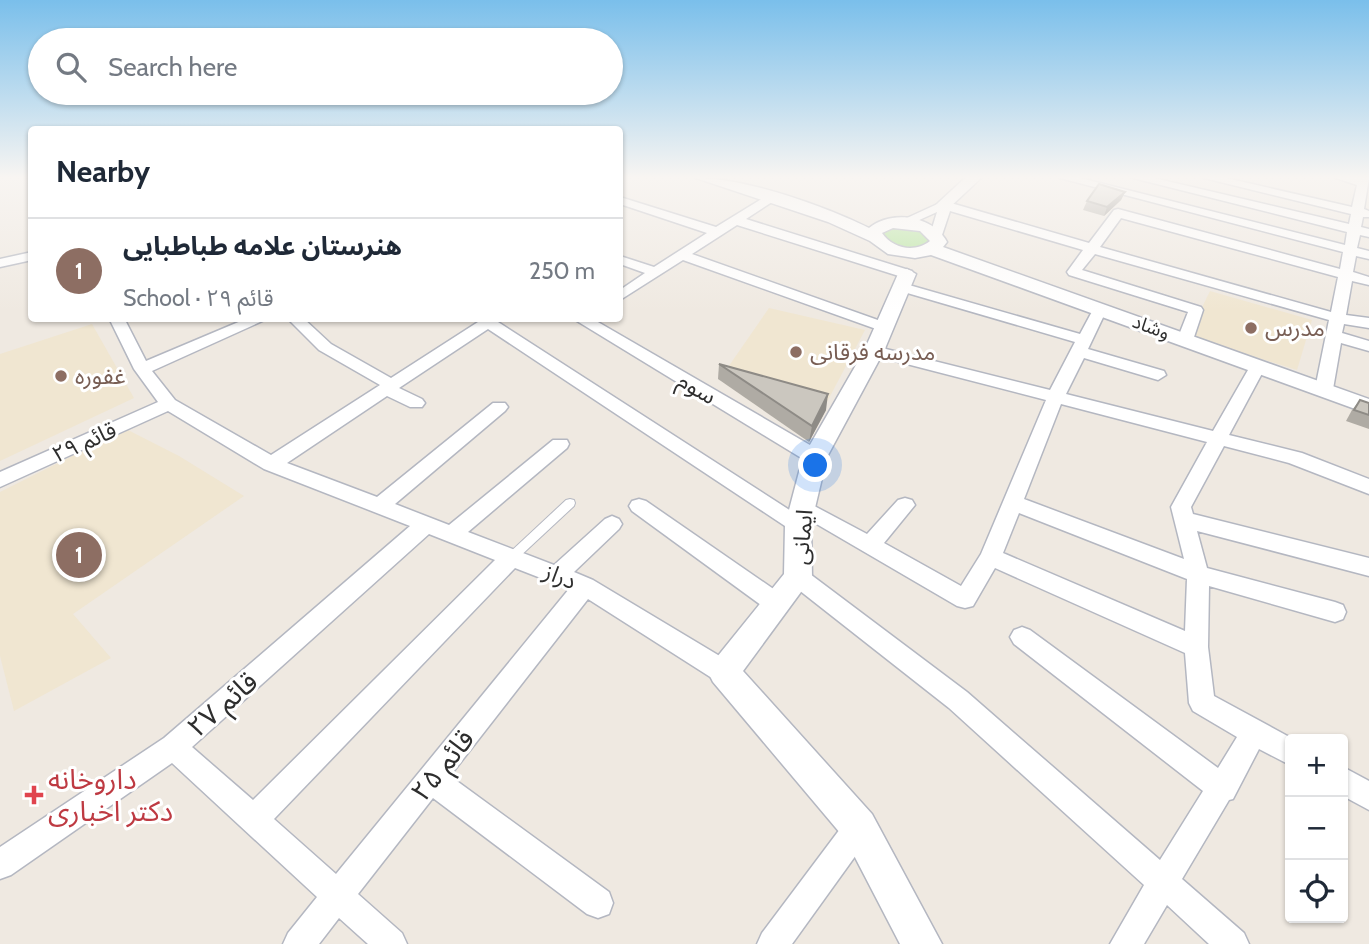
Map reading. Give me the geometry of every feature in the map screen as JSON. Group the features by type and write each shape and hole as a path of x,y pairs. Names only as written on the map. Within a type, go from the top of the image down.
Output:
{"street":[{"path":"687,222 717,232"},
{"path":"623,294 733,222"},
{"path":"742,222 1158,375"},
{"path":"845,222 904,252 931,245"},
{"path":"893,222 923,226 931,245"},
{"path":"931,245 941,222"},
{"path":"1000,222 1205,282 1338,318 1369,323"},
{"path":"1111,222 1074,272 1196,310"},
{"path":"1152,222 1369,281"},
{"path":"1238,222 1369,255"},
{"path":"1324,222 1362,231 1350,250 1324,389"},
{"path":"900,223 877,229 880,242 905,280"},
{"name":"ایمانی","path":"724,672 798,577 801,516 815,457 874,351 905,280 931,245"},
{"name":"وشاد","path":"931,245 1369,407"},
{"path":"681,255 884,327"},
{"path":"0,263 28,257"},
{"path":"623,261 654,272"},
{"path":"1185,340 1205,282"},
{"path":"491,322 801,516 870,545 965,599 991,557 1056,396 1100,309"},
{"name":"دراز","path":"118,322 142,369 169,404 271,464 585,586 724,672 859,827 922,944"},
{"path":"142,369 253,322"},
{"path":"297,322 325,347 416,402"},
{"path":"271,464 485,322"},
{"name":"سوم","path":"588,322 815,457"},
{"path":"1334,336 1369,346"},
{"path":"874,351 1295,458 1369,486"},
{"path":"1258,366 1181,507 1198,575 1196,647 1202,704 1285,749"},
{"name":"قائم ۲۹","path":"0,480 169,404"},
{"path":"380,506 499,407"},
{"path":"453,533 560,444"},
{"path":"1013,503 1198,575 1335,612"},
{"path":"870,545 905,505"},
{"path":"639,506 777,604"},
{"path":"1185,520 1369,567"},
{"name":"قائم ۲۷","path":"0,864 173,747 427,523"},
{"path":"557,575 612,524"},
{"path":"253,820 512,557"},
{"path":"991,557 1196,647"},
{"path":"798,577 958,700 1233,944"},
{"name":"قائم ۲۵","path":"299,944 585,586"},
{"path":"1022,637 1223,789"},
{"path":"1126,944 1223,789 1255,732"},
{"path":"173,747 391,944"},
{"path":"431,779 598,903"},
{"path":"1348,784 1369,796"},
{"path":"773,944 859,827"}],"lane":[{"path":"512,557 570,503"}],"shaded area":[{"name":"مدرس","path":"1210,291 1312,320 1297,370 1188,336"},
{"name":"مدرسه فرقانی","path":"769,308 865,330 827,402 724,373"},
{"name":"غفوره","path":"92,324 134,398 0,461 0,354"},
{"path":"126,429 179,456 244,496 73,614 111,658 14,711 0,656 0,492"}],"green space":[{"path":"902,223 931,233 931,247 897,249 880,232"}],"building":[{"path":"719,364 828,394 812,426"},
{"path":"1360,400 1369,403 1369,415 1354,410"}],"place":[{"name":"مدرس","path":"1251,328"},
{"name":"مدرسه فرقانی","path":"796,352"},
{"name":"غفوره","path":"61,376"},
{"name":"هنرستان علامه طباطبایی","path":"79,555"},
{"name":"داروخانه دکتر اخباری","path":"34,795"}]}
